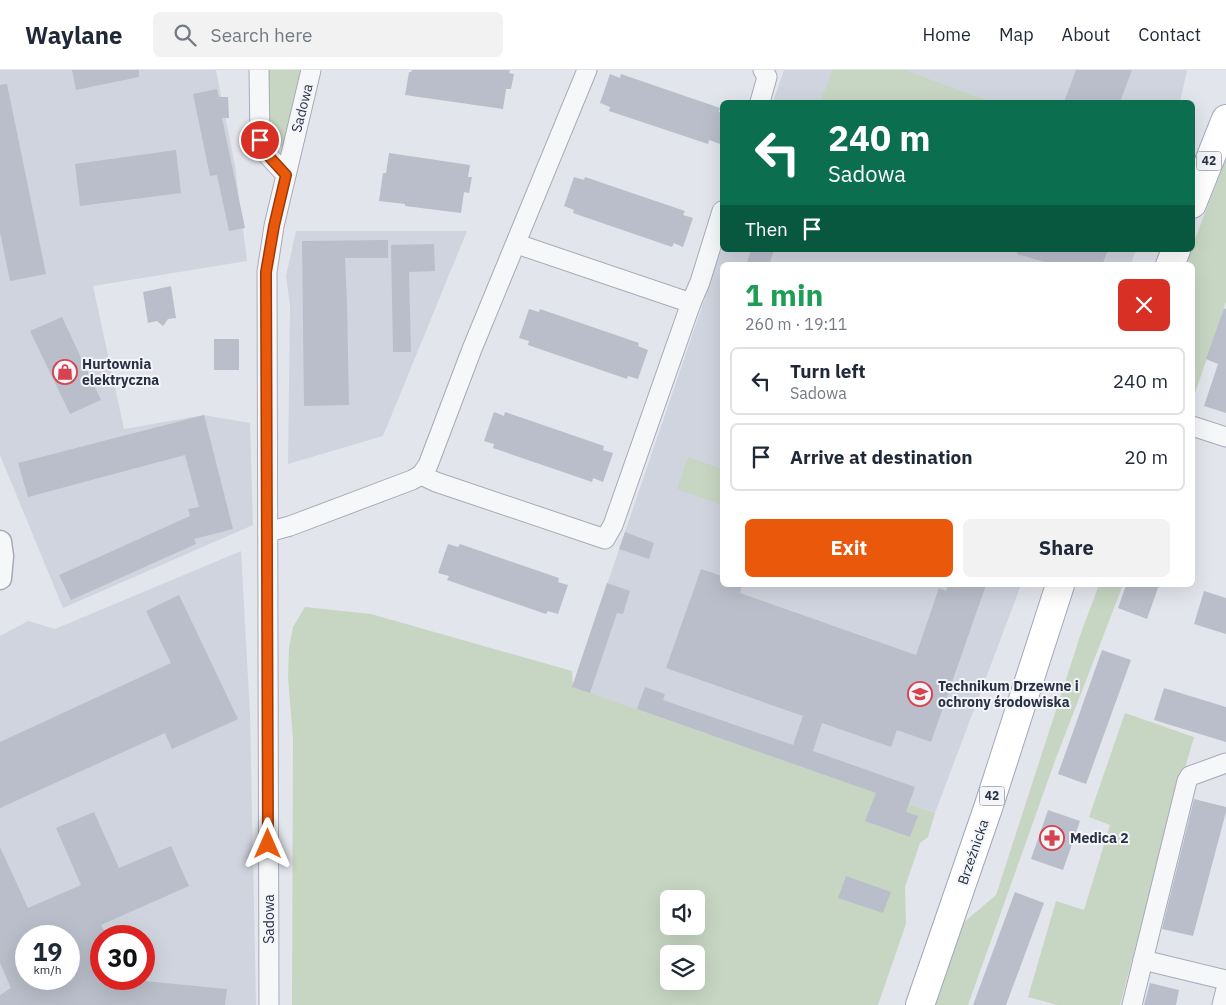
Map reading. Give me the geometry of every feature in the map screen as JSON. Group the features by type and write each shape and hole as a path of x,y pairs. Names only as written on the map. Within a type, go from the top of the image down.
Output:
{"main road":[{"name":"42","path":"1195,196 1226,118"},
{"name":"Brzeźnicka","path":"920,1005 988,808 1059,587"}],"street":[{"path":"259,70 260,140 264,151 286,175"},
{"name":"Sadowa","path":"269,1005 266,272 274,226 312,70"},
{"path":"268,532 290,526 421,475 428,464 472,349 517,244 586,70"},
{"path":"761,100 767,76 763,70"},
{"path":"421,475 436,482 605,539 613,525 690,303 700,282 720,217"},
{"path":"517,244 690,303"},
{"path":"1195,427 1226,437"},
{"path":"0,542 2,556 0,578"},
{"path":"1132,1005 1187,781 1190,776 1226,763"},
{"path":"1143,960 1226,980"},
{"path":"1222,1005 1226,989"}],"shaded area":[{"path":"0,70 216,70 235,166 247,261 93,286 124,429 204,415 250,423 253,525 63,608 0,455"},
{"path":"784,70 1187,70 1180,100 774,100"},
{"path":"296,231 467,231 383,436 288,464 290,306 286,276"},
{"path":"721,252 1135,252 1132,262 720,262 720,587 1020,587 935,813 572,687"},
{"path":"241,551 250,714 256,1005 0,1005 0,636 28,621 55,629"}],"green space":[{"path":"266,70 303,70 284,144 278,148 272,147 267,139"},
{"path":"833,70 905,70 986,100 821,100"},
{"path":"1226,159 1226,302 1195,393 1195,262 1186,262 1189,252 1195,252 1195,239"},
{"path":"688,457 720,468 720,504 677,489"},
{"path":"1098,587 1122,587 1056,758 968,1005 933,1005 963,923 996,895 1082,630"},
{"path":"305,607 371,614 572,671 573,687 935,813 928,837 920,843 905,887 906,924 878,1005 292,1005 293,739 288,678 289,648 293,627"},
{"path":"1125,713 1194,737 1120,1005 1057,1005 1028,997 1056,901 1084,910 1110,825 1089,817"}],"building":[{"path":"72,70 139,70 139,77 76,90"},
{"path":"412,70 510,70 509,73 514,74 511,89 506,89 503,109 405,95 409,72"},
{"path":"1076,70 1132,70 1121,100 1065,100"},
{"path":"610,74 620,78 621,74 720,108 720,144 709,140 708,144 609,111 610,107 600,103"},
{"path":"7,84 46,274 10,281 0,232 0,85"},
{"path":"217,89 219,97 228,97 229,118 222,118 245,228 229,231 217,175 210,176 193,94"},
{"path":"176,150 181,193 80,206 75,164"},
{"path":"389,153 470,165 468,177 472,177 469,193 464,192 461,213 379,201 383,173 386,173"},
{"path":"574,177 584,180 585,177 685,211 683,215 693,218 683,247 674,243 672,247 573,213 574,210 564,206"},
{"path":"388,240 388,258 345,258 349,405 304,406 302,241"},
{"path":"434,244 435,271 409,272 411,352 393,352 391,245"},
{"path":"750,252 773,252 770,262 747,262"},
{"path":"1018,252 1107,252 1103,262 1045,262 1017,254"},
{"path":"171,286 176,318 168,319 163,326 157,321 148,323 143,292"},
{"path":"1224,308 1226,309 1226,413 1204,406 1218,364 1206,359"},
{"path":"529,309 539,312 540,309 639,343 638,346 648,350 638,379 628,376 627,379 528,345 529,341 519,338"},
{"path":"62,317 101,400 70,414 30,331"},
{"path":"214,339 239,339 239,370 214,370"},
{"path":"494,412 504,416 505,412 604,446 603,450 613,453 603,482 593,478 592,482 493,448 494,444 484,441"},
{"path":"204,415 233,529 194,539 196,544 71,600 59,575 190,516 188,509 199,507 185,455 28,497 18,463"},
{"path":"625,532 654,543 649,559 619,549"},
{"path":"448,544 458,547 460,544 559,578 558,582 568,585 558,614 548,611 546,614 447,580 449,576 438,573"},
{"path":"701,569 720,575 720,587 742,587 740,593 916,655 939,588 946,591 947,587 985,587 931,742 897,730 891,747 822,723 813,751 915,787 906,812 918,816 910,837 865,821 876,793 637,709 645,687 665,694 663,700 793,745 803,716 666,668"},
{"path":"607,583 630,591 623,614 617,613 590,693 572,687"},
{"path":"1125,587 1158,587 1147,619 1118,608"},
{"path":"1204,591 1226,598 1226,634 1194,624"},
{"path":"179,595 238,719 172,749 165,733 0,808 0,742 171,663 146,611"},
{"path":"1102,650 1131,660 1086,784 1058,774"},
{"path":"1164,688 1226,707 1226,742 1154,720"},
{"path":"1194,799 1226,807 1226,812 1193,936 1162,929"},
{"path":"1048,810 1080,821 1063,870 1031,859"},
{"path":"94,812 119,868 171,846 189,886 101,925 90,925 90,990 155,990 155,982 227,989 225,1005 0,1005 0,995 11,988 0,963 0,847 28,908 81,885 56,828"},
{"path":"846,876 891,892 883,913 838,898"},
{"path":"1015,892 1044,903 1006,1005 973,1005"},
{"path":"1150,983 1179,990 1176,1005 1144,1005"}],"place":[{"name":"Hurtownia elektryczna","path":"65,372"},
{"name":"Technikum Drzewne i ochrony środowiska","path":"920,694"},
{"name":"Medica 2","path":"1052,838"}],"route":[{"path":"260,140 264,151 286,175 266,272 268,844"}]}
